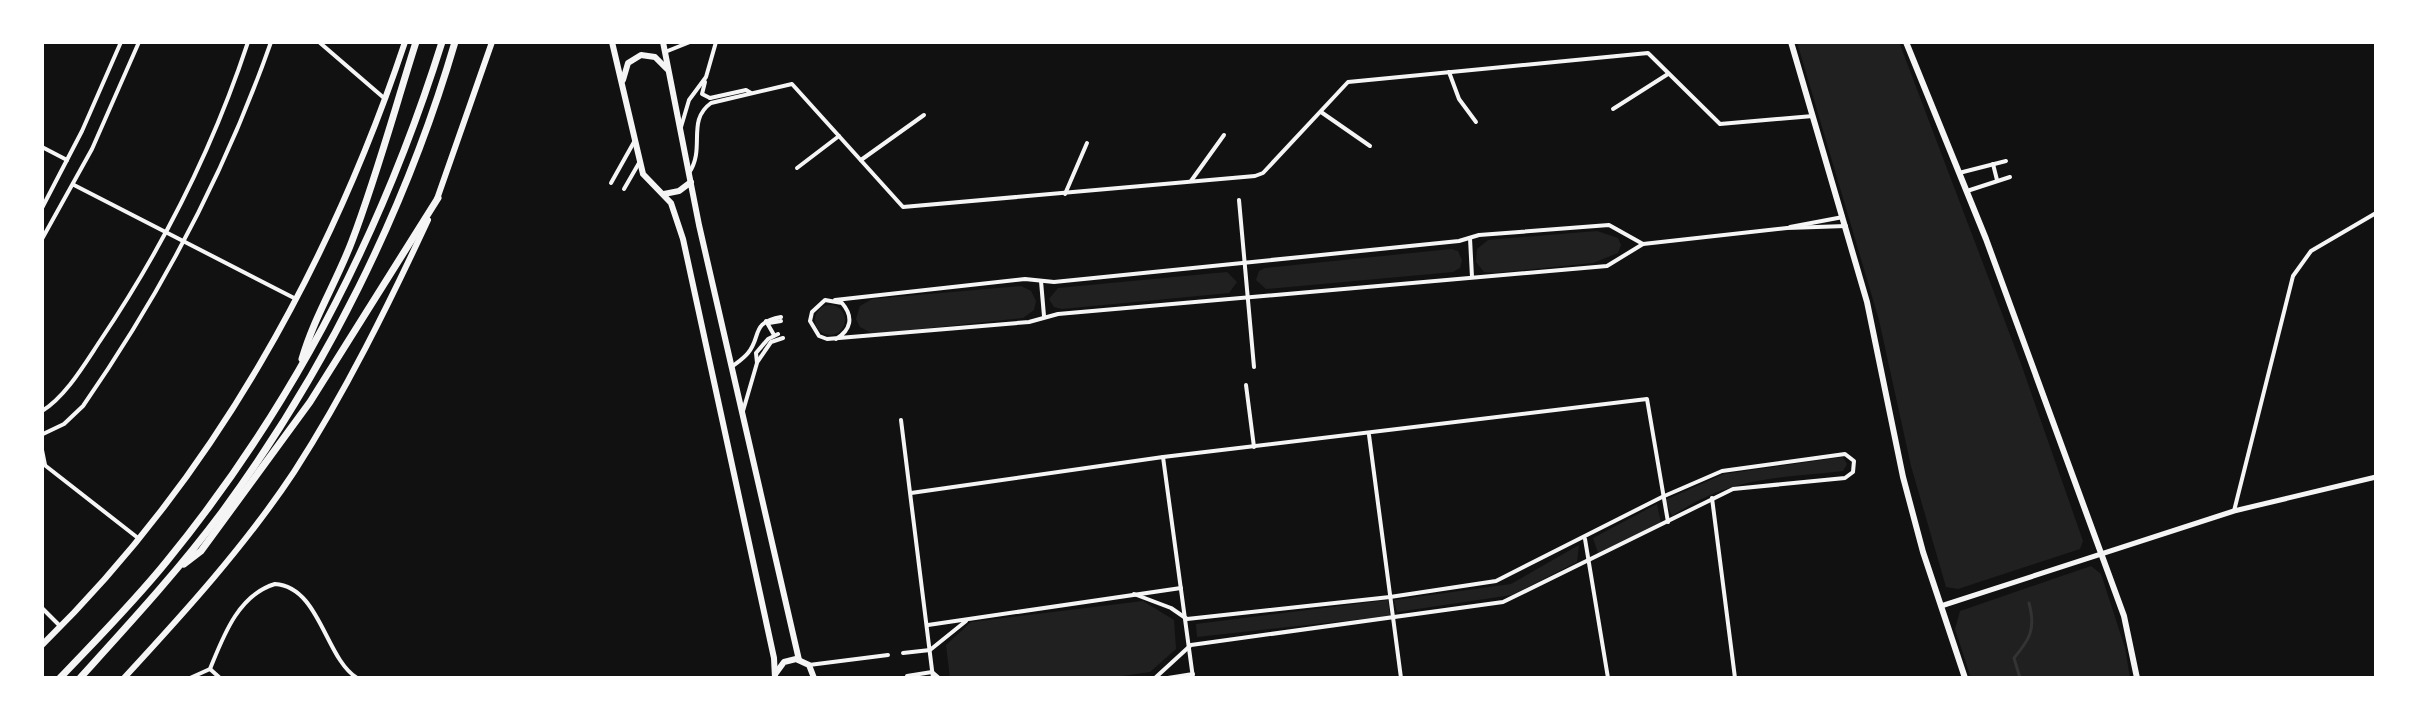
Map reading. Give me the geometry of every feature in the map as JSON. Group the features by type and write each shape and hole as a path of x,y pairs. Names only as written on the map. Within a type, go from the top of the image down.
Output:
{"highway":[{"path":"300,368 310,332 348,252 368,200 416,42"},
{"path":"60,678 167,561 210,504 300,368 377,218 413,129 442,42"},
{"path":"80,678 176,570 262,453 359,287 422,143 455,42"},
{"path":"176,570 201,551 310,402 438,198"}],"main road":[{"path":"42,645 138,539 239,399 296,300 346,198 405,42"},
{"path":"124,678 193,603 293,473 362,352 438,198 492,42"},
{"path":"612,42 646,181 664,194 674,209 683,239 776,675"},
{"path":"663,42 689,173 799,660"},
{"path":"1791,42 1815,115 1867,302 1903,477 1965,678"},
{"path":"1906,42 1967,191 2124,616 2137,678"},
{"path":"623,82 631,60 665,52"},
{"path":"648,54 667,69"},
{"path":"664,194 679,191 691,182"},
{"path":"776,675 784,662 799,660 809,665 814,678"}],"street":[{"path":"42,208 121,42"},
{"path":"42,239 74,185 139,42"},
{"path":"42,411 53,404 94,351 166,233 209,144 248,42"},
{"path":"42,434 64,424 83,406 131,334 185,243 236,137 271,42"},
{"path":"319,42 385,100"},
{"path":"665,52 690,42"},
{"path":"710,100 702,94 716,42"},
{"path":"689,173 698,157 696,118 710,100 746,90 751,93 792,84 903,207 1247,178 1263,173 1348,82 1648,53 1720,124 1815,115"},
{"path":"1449,72 1459,99 1476,122"},
{"path":"1613,109 1668,74"},
{"path":"681,129 689,100 706,77"},
{"path":"1321,112 1370,146"},
{"path":"861,160 924,115"},
{"path":"1191,181 1224,135"},
{"path":"797,168 839,136"},
{"path":"611,183 635,140"},
{"path":"1065,194 1087,143"},
{"path":"42,147 67,160"},
{"path":"624,189 640,161"},
{"path":"1959,173 2006,161"},
{"path":"1993,164 1997,180"},
{"path":"1967,191 2010,177"},
{"path":"74,185 296,300"},
{"path":"1239,200 1254,367"},
{"path":"2234,511 2293,276 2311,251 2376,213"},
{"path":"1643,244 1609,225 1246,263 1041,281 1025,279 834,300 817,305 810,321 819,336 836,339 1029,322 1044,316 1607,266 1643,244 1787,228 1843,217"},
{"path":"1824,220 1828,224 1825,228"},
{"path":"1787,228 1846,226"},
{"path":"1470,238 1472,277"},
{"path":"1041,281 1044,316"},
{"path":"834,300 842,303 850,318 844,334 836,339"},
{"path":"757,363 753,352 755,333 766,323 781,319"},
{"path":"766,323 777,336"},
{"path":"733,366 777,336"},
{"path":"743,411 757,363 777,336"},
{"path":"1246,385 1254,447"},
{"path":"911,493 1163,457 1647,399 1668,522"},
{"path":"901,420 933,675"},
{"path":"1369,434 1401,678"},
{"path":"42,450 44,464 138,539"},
{"path":"1134,594 1171,608 1187,619 1390,597 1496,581 1585,539 1662,497 1722,471 1845,454 1854,461 1853,472 1845,478 1733,489 1590,562 1503,602 1393,620 1191,645 1155,678"},
{"path":"1163,457 1193,676 1168,678"},
{"path":"1941,606 2234,511 2376,477"},
{"path":"1712,498 1735,678"},
{"path":"1585,539 1608,678"},
{"path":"190,678 210,669 222,633 255,595 275,584 293,588 327,631 338,660 357,678"},
{"path":"928,625 1181,588"},
{"path":"42,608 60,626"},
{"path":"903,653 930,650 968,619"},
{"path":"809,665 888,655"},
{"path":"210,669 220,678"},
{"path":"907,676 933,675 939,678"}],"shaded area":[{"path":"1797,42 1899,42 2020,361 2083,541 2080,549 1958,589 1946,587 1911,466 1879,320"},
{"path":"1597,231 1618,238 1621,245 1618,253 1593,263 1494,273 1484,272 1476,262 1477,249 1488,240"},
{"path":"1451,249 1458,251 1462,260 1460,268 1453,272 1266,289 1256,280 1259,271 1265,268"},
{"path":"1227,272 1237,282 1229,293 1062,309 1054,307 1049,299 1058,288"},
{"path":"1021,286 1031,291 1036,301 1034,310 1023,318 873,334 860,327 856,319 860,306 872,299"},
{"path":"830,305 836,306 844,314 844,326 836,334 830,335 824,334 816,326 815,320 816,314 824,306"},
{"path":"1843,457 1847,464 1843,471 1774,478 1734,486 1672,516 1665,500 1724,474"},
{"path":"1657,504 1661,523 1598,553 1593,538"},
{"path":"1579,545 1577,562 1512,595 1397,612 1394,600 1511,584"},
{"path":"2091,566 2101,574 2125,648 2130,678 1971,678 1955,629 1960,611"},
{"path":"1388,600 1390,616 1197,637 1196,624"},
{"path":"1143,601 1174,620 1176,649 1150,672 1108,678 950,678 946,645 971,622"}],"waterway":[{"path":"2020,678 2014,658 2030,633 2032,620 2029,603"}]}
